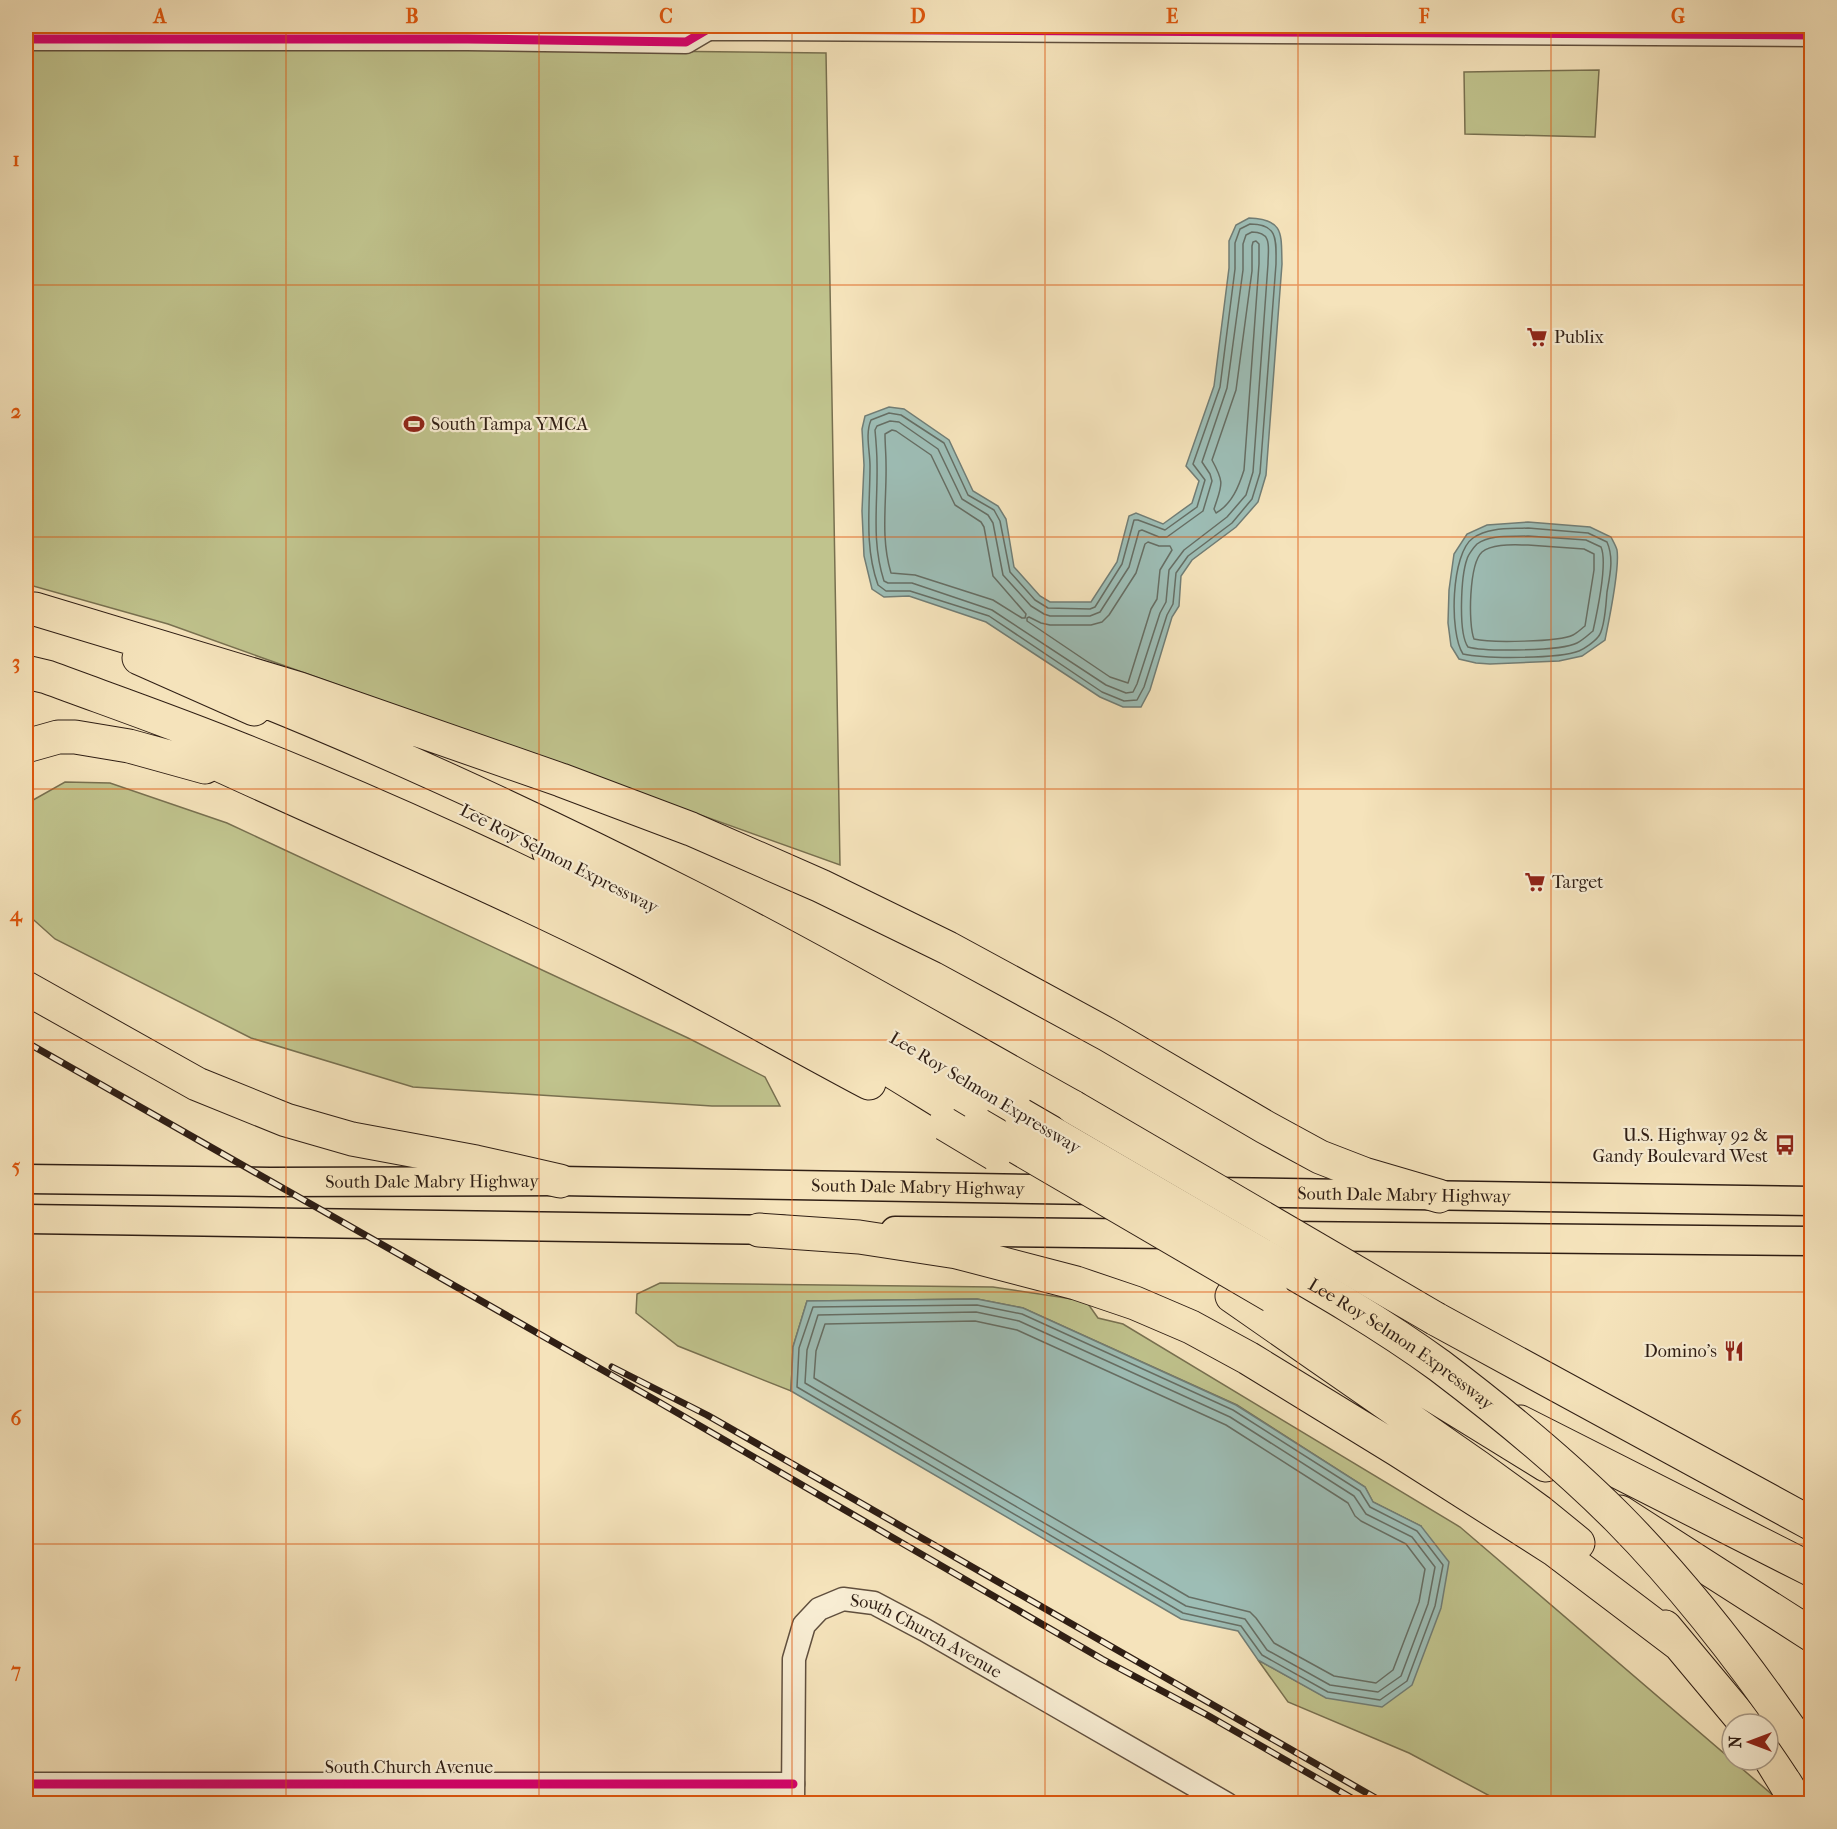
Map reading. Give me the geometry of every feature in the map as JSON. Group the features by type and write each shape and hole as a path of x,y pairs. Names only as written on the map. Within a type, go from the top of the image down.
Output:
{"highway":[{"path":"30,608 245,693 497,802 690,896 1073,1107 1436,1319 1812,1524"},
{"path":"30,608 300,689 551,776 691,830 821,886 948,948 1098,1030 1320,1157 1364,1174 1439,1196"},
{"name":"Lee Roy Selmon Expressway","path":"30,608 374,764 510,831 842,1008 1021,1115 1359,1311 1441,1367 1540,1446 1620,1520 1726,1640 1812,1762"},
{"path":"26,673 291,799 457,872 621,950 945,1124 1232,1296 1478,1467 1540,1512 1592,1554 1653,1612 1736,1712"},
{"path":"26,673 47,677 243,750 410,821 495,860 677,951 794,1013 979,1125 1272,1296 1468,1415 1812,1635"},
{"path":"26,746 58,738 75,737 102,741 189,762 291,799"},
{"path":"26,988 196,1084 278,1117 352,1139 476,1162 560,1181"},
{"path":"759,1230 859,1238 957,1252 1020,1267 1106,1293 1162,1315 1219,1341 1398,1450 1555,1550 1679,1644"},
{"path":"1272,1296 1812,1570"},
{"path":"1779,1772 1798,1803"}],"main road":[{"name":"South Dale Mabry Highway","path":"26,1179 270,1182 560,1181 1812,1201"},
{"path":"26,1220 1812,1241"}],"street":[{"path":"26,39 130,33 467,32 686,42 705,27 1654,30 1812,35"},
{"name":"South Church Avenue","path":"26,1784 793,1794 794,1659 804,1625 819,1609 843,1599 874,1603 915,1624 1227,1803"}],"green space":[{"name":"South Tampa YMCA","path":"26,49 467,49 826,53 840,865 168,624 26,584"},
{"path":"1599,70 1595,137 1465,134 1464,72"},
{"path":"65,782 110,783 227,823 688,1038 765,1077 780,1106 712,1106 413,1087 251,1038 55,939 26,913 26,804"},
{"path":"660,1283 993,1287 1086,1301 1098,1318 1123,1324 1460,1527 1720,1750 1720,1772 1746,1772 1782,1803 1503,1803 1409,1753 1288,1702 1258,1660 1327,1698 1421,1526 1373,1502 1365,1487 1237,1405 1023,1308 977,1299 807,1301 793,1347 791,1391 678,1346 636,1313 637,1294"}],"water":[{"path":"1249,218 1261,219 1275,225 1281,237 1282,264 1266,475 1258,502 1236,527 1192,560 1181,576 1179,606 1172,617 1150,690 1141,707 1123,707 1100,697 986,622 909,596 884,597 872,589 864,556 862,429 865,416 889,407 904,409 949,440 973,491 998,506 1006,519 1014,567 1040,596 1050,602 1091,602 1117,562 1129,516 1136,513 1163,524 1192,503 1199,481 1186,466 1214,386 1229,268 1229,241 1236,225"},
{"path":"1528,522 1590,527 1611,537 1618,559 1605,640 1582,656 1559,661 1490,664 1459,659 1451,646 1448,623 1449,590 1454,554 1467,534 1487,525"},
{"path":"977,1299 1023,1308 1236,1405 1365,1487 1373,1502 1421,1526 1449,1562 1441,1608 1412,1685 1382,1707 1326,1698 1258,1660 1238,1631 1181,1619 791,1391 793,1347 807,1301"}],"railway":[{"path":"26,1042 657,1401 1102,1659 1207,1715 1362,1804"},
{"path":"612,1367 707,1415 1386,1804"}],"cycle path":[{"path":"701,26 708,29 1812,35"},
{"path":"26,39 467,39 686,42 708,29"},
{"path":"26,1784 793,1784"}],"place":[{"name":"Publix","path":"1537,337"},
{"name":"South Tampa YMCA","path":"414,424"},
{"name":"Target","path":"1535,882"},
{"name":"U.S. Highway 92 & Gandy Boulevard West","path":"1785,1145"},
{"name":"Domino's","path":"1734,1351"}]}
